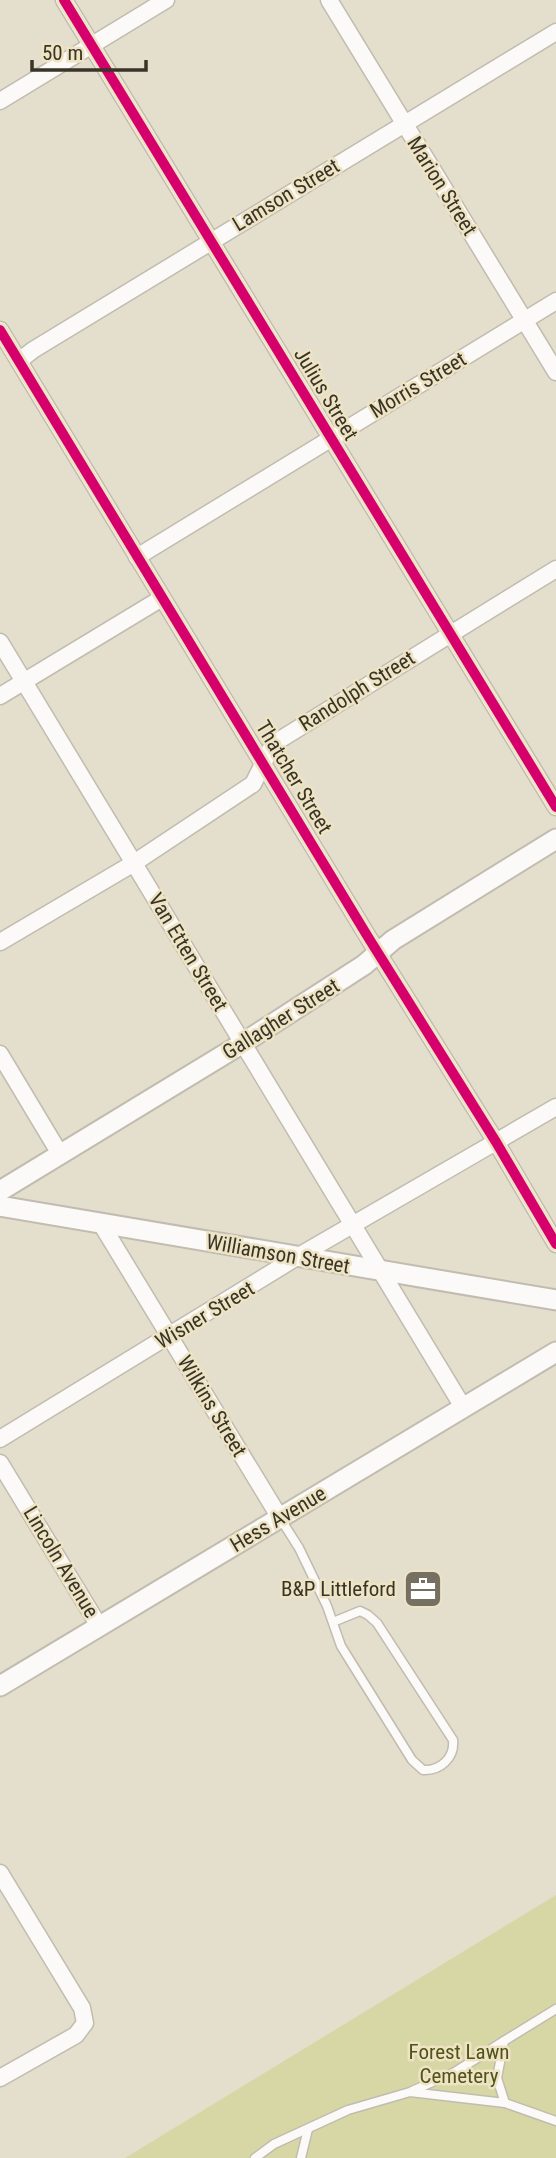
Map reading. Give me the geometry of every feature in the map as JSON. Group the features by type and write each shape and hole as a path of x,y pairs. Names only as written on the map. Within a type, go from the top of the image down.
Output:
{"street":[{"name":"Julius Street","path":"64,0 556,807"},
{"path":"0,101 166,0"},
{"name":"Marion Street","path":"329,0 556,372"},
{"name":"Lamson Street","path":"19,361 210,241 556,32"},
{"name":"Morris Street","path":"137,557 556,301"},
{"name":"Thatcher Street","path":"0,330 556,1244"},
{"name":"Randolph Street","path":"0,942 134,863 253,784 273,744 556,569"},
{"path":"0,696 162,598"},
{"name":"Van Etten Street","path":"0,642 463,1407"},
{"name":"Gallagher Street","path":"0,1191 243,1043 379,954 393,940 556,839"},
{"path":"0,1054 60,1154"},
{"name":"Wisner Street","path":"0,1439 296,1257 556,1107"},
{"name":"Williamson Street","path":"0,1206 556,1300"},
{"name":"Wilkins Street","path":"100,1222 281,1518"},
{"name":"Hess Avenue","path":"0,1686 556,1352"},
{"name":"Lincoln Avenue","path":"0,1462 99,1626"},
{"path":"0,1873 82,2008 85,2023 76,2035 0,2078"}],"lane":[{"path":"281,1518 327,1606 341,1646 412,1760 423,1770 441,1766 452,1755 453,1740 377,1623 360,1611 333,1622"},
{"path":"255,2158 274,2144 348,2110 410,2092 455,2072 556,2009"},
{"path":"504,2041 497,2078 505,2103"},
{"path":"410,2092 505,2103 556,2121"},
{"path":"301,2158 308,2129"}],"green space":[{"name":"Forest Lawn Cemetery","path":"556,1895 556,2158 125,2158"}],"cycle path":[{"path":"64,0 556,807"},
{"path":"0,330 556,1244"}],"place":[{"name":"B&P Littleford","path":"423,1589"}]}
